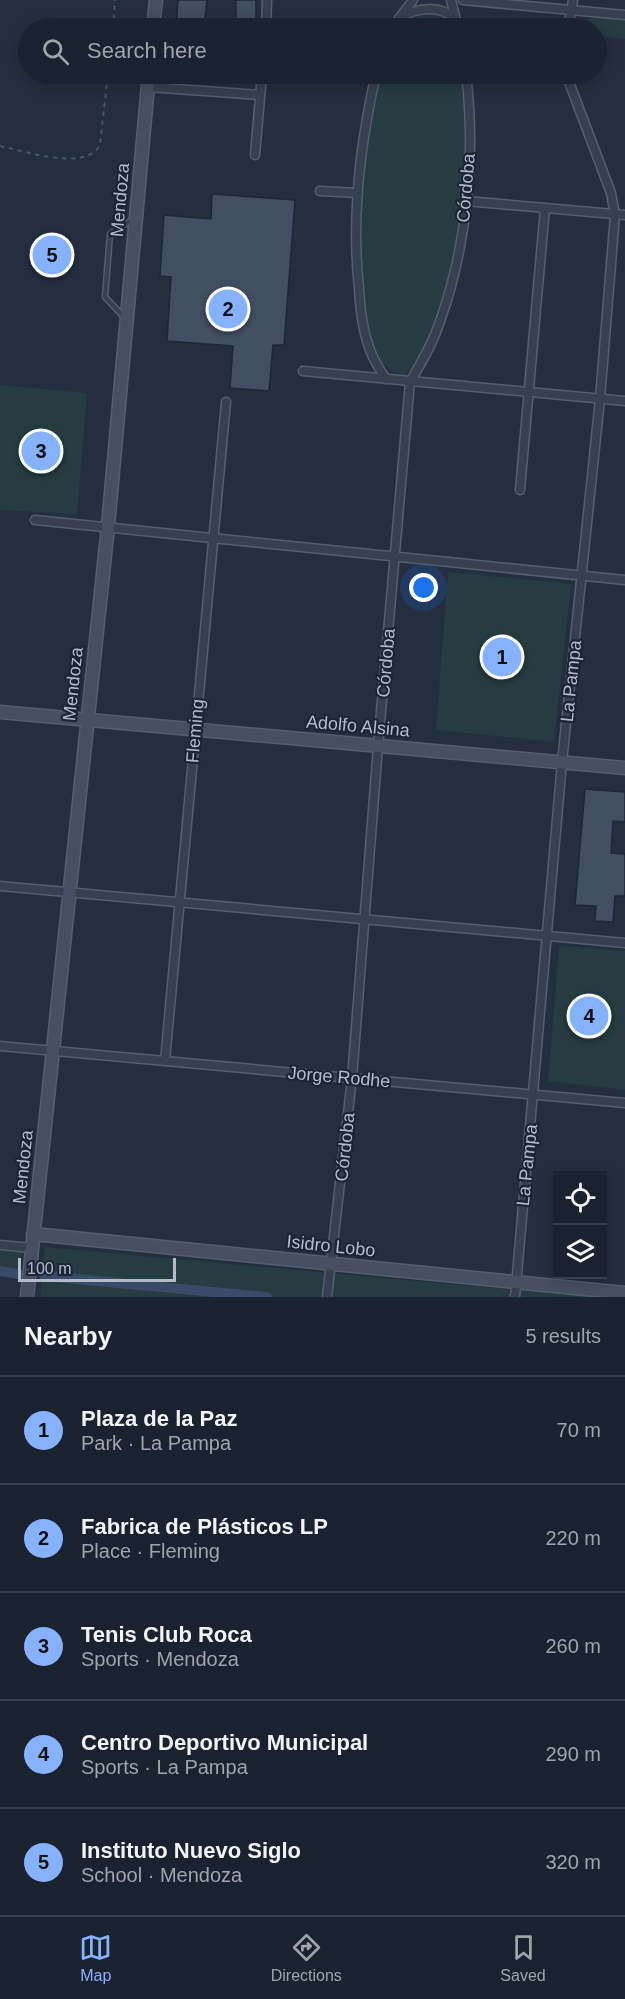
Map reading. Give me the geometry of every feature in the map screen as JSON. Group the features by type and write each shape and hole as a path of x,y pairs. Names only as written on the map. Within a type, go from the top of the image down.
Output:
{"main road":[{"path":"154,18 156,0"},
{"name":"Mendoza","path":"27,1297 108,526 148,84"},
{"name":"Adolfo Alsina","path":"0,712 625,768"},
{"name":"Isidro Lobo","path":"33,1234 625,1293"}],"street":[{"path":"266,18 267,0"},
{"path":"399,18 413,0"},
{"path":"451,0 455,18"},
{"path":"463,0 625,15"},
{"path":"570,18 573,0"},
{"path":"399,18 424,9 438,9 449,13 454,18"},
{"path":"255,155 261,84"},
{"path":"374,84 365,126 358,194 356,259 360,308 368,346 386,379"},
{"name":"Córdoba","path":"327,1297 352,1078 410,382 440,324 461,238 470,148 467,84"},
{"name":"La Pampa","path":"515,1297 562,762 600,399 615,214 611,193 570,84"},
{"path":"148,87 260,95"},
{"path":"320,191 358,194"},
{"path":"466,201 625,215"},
{"path":"520,490 544,208"},
{"path":"303,371 625,401"},
{"name":"Fleming","path":"165,1061 226,402"},
{"path":"35,520 625,580"},
{"path":"0,886 625,943"},
{"name":"Jorge Rodhe","path":"0,1046 625,1103"},
{"path":"0,1245 32,1248"}],"lane":[{"path":"127,320 105,297 111,234 137,216"}],"path":[{"path":"113,18 115,0"},
{"path":"0,146 73,159 87,157 96,152 100,145 107,84"}],"green space":[{"path":"434,14 449,18 416,18"},
{"path":"596,15 625,18 625,39 607,37 607,18 590,18"},
{"path":"377,84 465,84 466,201 438,324 421,359 404,375 392,371 380,361 370,345 363,307 359,218 367,126"},
{"path":"0,385 87,393 77,514 0,510"},
{"path":"448,572 571,584 554,742 436,730"},
{"path":"559,946 625,951 625,1090 548,1081"},
{"path":"45,1247 591,1297 40,1297"},
{"path":"0,1250 22,1252 19,1278 0,1276"}],"building":[{"path":"178,0 207,0 205,18 177,18"},
{"path":"236,0 256,0 256,18 236,18"},
{"path":"212,194 295,200 284,345 273,345 269,391 230,388 233,346 167,341 171,277 160,276 164,215 211,219"},
{"path":"585,789 625,792 625,822 613,821 611,853 625,854 625,896 615,896 613,922 595,921 596,906 575,905"}],"waterway":[{"path":"0,1271 18,1274"},
{"path":"44,1276 267,1297"}],"place":[{"name":"Instituto Nuevo Siglo","path":"52,255"},
{"name":"Fabrica de Plásticos LP","path":"228,309"},
{"name":"Tenis Club Roca","path":"41,451"},
{"name":"Plaza de la Paz","path":"502,657"},
{"name":"Centro Deportivo Municipal","path":"589,1016"}]}
